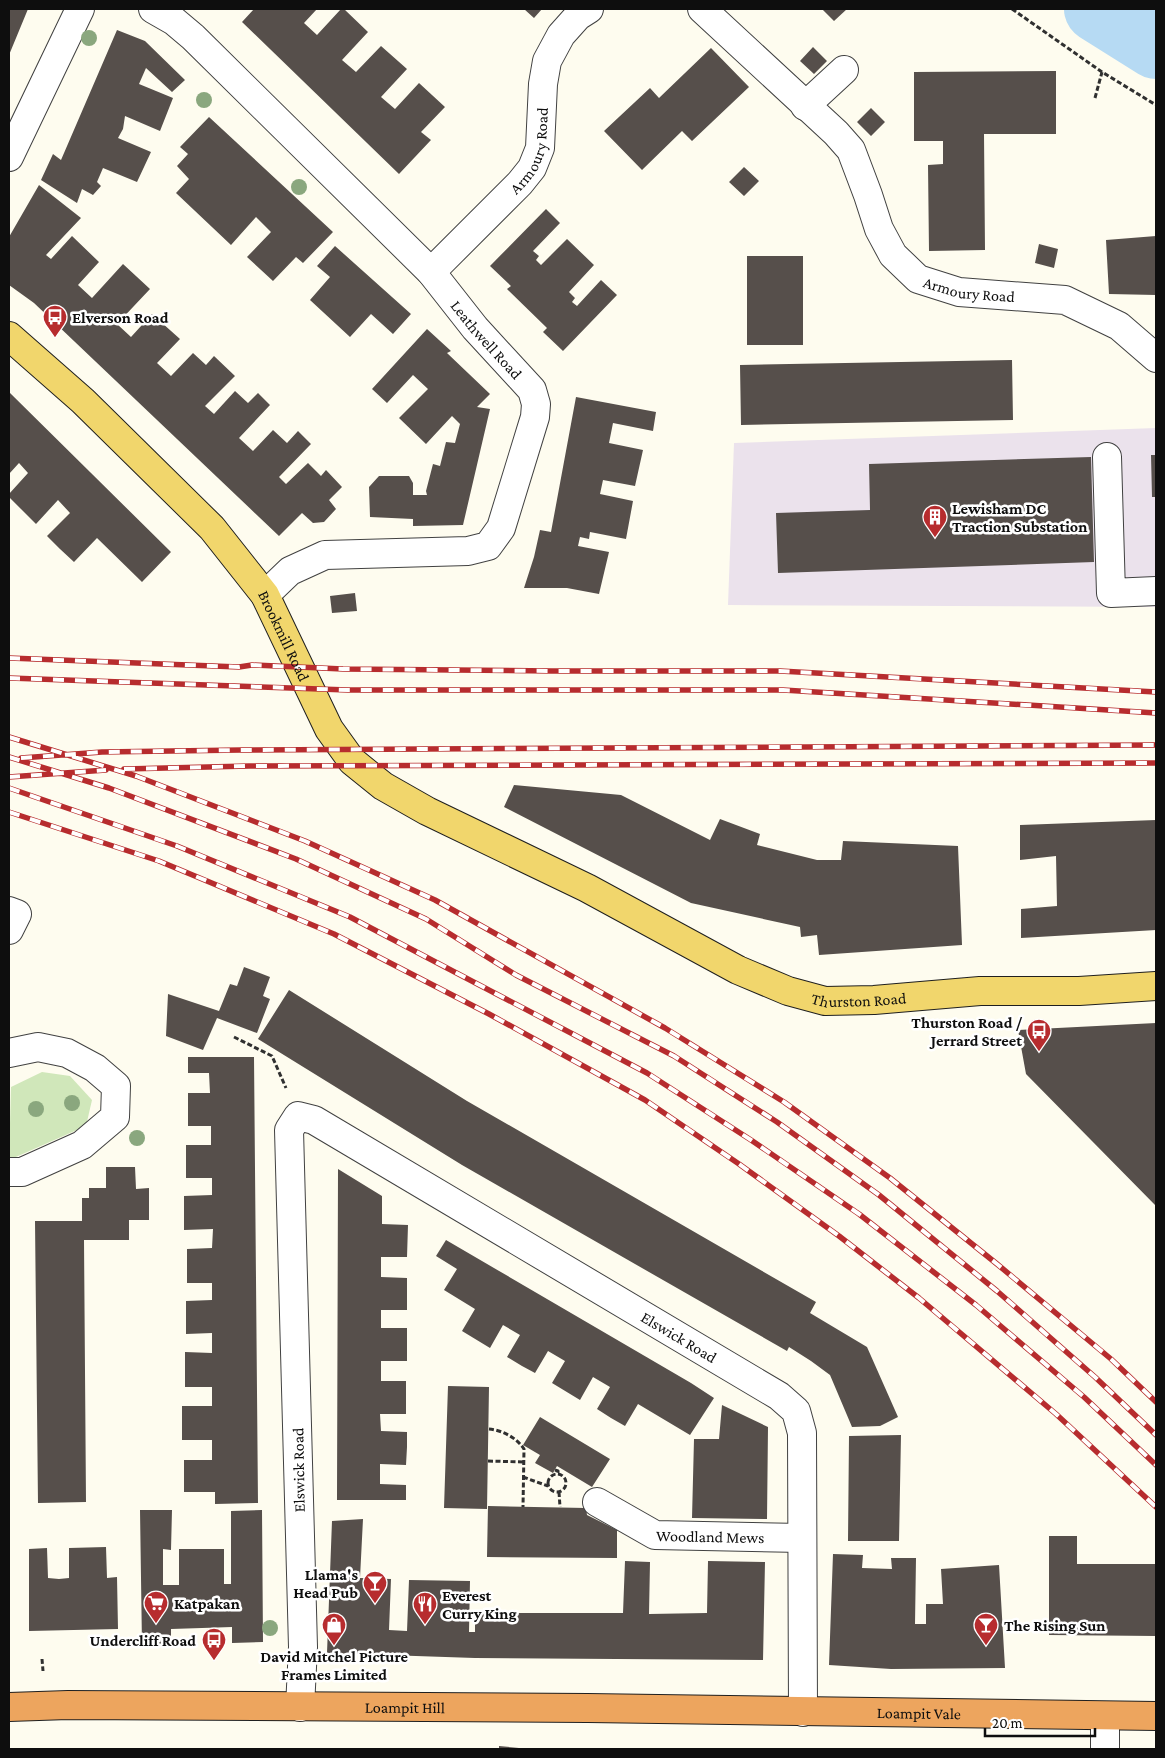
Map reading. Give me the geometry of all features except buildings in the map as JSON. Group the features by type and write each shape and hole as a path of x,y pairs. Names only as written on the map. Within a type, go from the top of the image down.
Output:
{"highway":[{"name":"Loampit Hill","path":"9,1707 68,1705 300,1708 578,1708 803,1712"},
{"name":"Loampit Vale","path":"803,1712 1156,1716"}],"main road":[{"name":"Brookmill Road","path":"9,336 83,401 212,528 265,595 329,729 352,761 382,786 427,811 587,888"},
{"name":"Thurston Road","path":"587,888 738,970 788,991 825,1001 874,1000 980,992 1079,991 1156,986"}],"street":[{"path":"9,157 80,9"},
{"name":"Leathwell Road","path":"153,9 174,20 193,37 431,272 474,328 532,390 536,404 535,417 501,528 488,546 468,551 326,555 290,571 265,595"},
{"name":"Armoury Road","path":"431,272 520,183 532,168 540,148 543,84 547,60 561,35 578,16 589,9"},
{"name":"Armoury Road","path":"702,9 836,133 851,150 879,229 893,255 918,279 959,292 1065,300 1118,326 1156,358"},
{"path":"806,106 844,70"},
{"path":"1107,457 1111,593 1156,591"},
{"path":"9,1053 38,1047 67,1052 95,1068 116,1086 115,1117 82,1146 22,1172 9,1172"},
{"name":"Elswick Road","path":"300,1708 303,1647 290,1130 298,1116 314,1120 778,1396 796,1412 802,1432 803,1712"},
{"name":"Woodland Mews","path":"597,1502 656,1535 802,1538"},
{"path":"1105,1716 1105,1749"}],"path":[{"path":"1012,9 1102,72 1156,105"},
{"path":"1095,98 1102,72"},
{"path":"234,1037 272,1056 298,1116"},
{"path":"489,1429 502,1432 521,1444 524,1449 523,1507"},
{"path":"488,1461 524,1462"},
{"path":"555,1470 564,1477 566,1483 564,1489 560,1492 560,1507"},
{"path":"548,1486 550,1477 558,1474"},
{"path":"524,1477 548,1486 551,1491 560,1492"},
{"path":"42,1659 42,1671"}],"shaded area":[{"path":"1156,428 1156,607 728,605 734,443"}],"green space":[{"path":"42,1072 70,1076 92,1100 86,1126 9,1160 11,1087"}],"waterway":[{"path":"1097,9 1156,46"}],"railway":[{"path":"9,658 343,669 780,671 1156,692"},
{"path":"9,678 348,690 783,690 1156,713"},
{"path":"9,737 136,776 305,841 435,900 665,1028 784,1102 890,1178 1111,1359 1156,1402"},
{"path":"21,758 102,752 241,750 1156,745"},
{"path":"9,757 109,788 296,859 426,919 516,975 674,1056 777,1122 879,1195 997,1291 1095,1377 1156,1435"},
{"path":"124,769 249,766 1156,763"},
{"path":"9,777 106,770"},
{"path":"9,788 177,846 350,917 647,1073 751,1140 859,1214 976,1305 1084,1397 1156,1465"},
{"path":"9,812 159,861 334,934 489,1014 645,1100 739,1164 839,1236 919,1298 1056,1414 1156,1507"}],"place":[{"name":"Elverson Road","path":"55,338"},
{"name":"Lewisham DC Traction Substation","path":"935,538"},
{"name":"Thurston Road / Jerrard Street","path":"1039,1052"},
{"name":"Llama's Head Pub","path":"375,1604"},
{"name":"Katpakan","path":"156,1624"},
{"name":"Everest Curry King","path":"425,1625"},
{"name":"David Mitchel Picture Frames Limited","path":"334,1646"},
{"name":"The Rising Sun","path":"986,1646"},
{"name":"Undercliff Road","path":"214,1661"}]}
